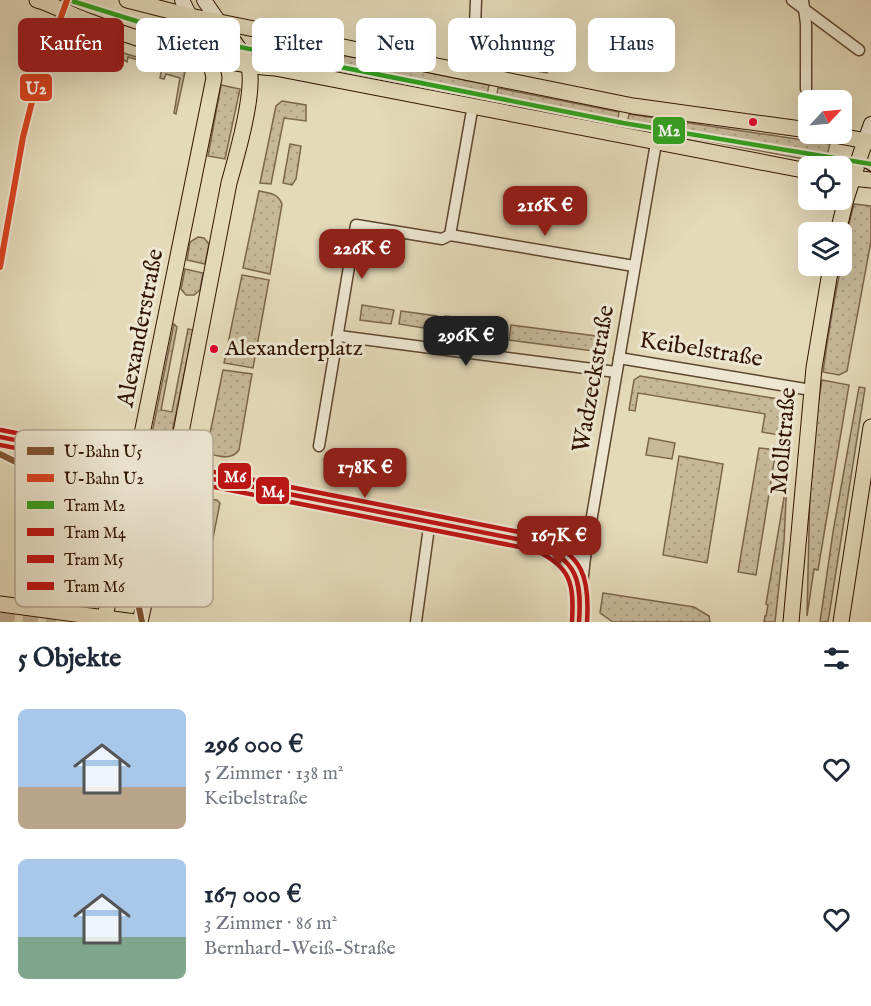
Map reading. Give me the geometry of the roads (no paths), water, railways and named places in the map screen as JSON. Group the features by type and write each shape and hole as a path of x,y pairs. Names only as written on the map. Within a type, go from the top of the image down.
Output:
{"main road":[{"path":"37,0 136,37"},
{"path":"127,0 200,18"},
{"path":"240,26 633,106 798,129"},
{"path":"181,430 250,85 249,64 240,51"},
{"path":"240,63 473,105 656,143 798,169"},
{"name":"Alexanderstraße","path":"143,430 214,78 213,72"},
{"path":"852,138 868,141 852,168"},
{"path":"852,178 871,180"},
{"name":"Mollstraße","path":"791,622 811,390 829,276"},
{"path":"841,622 868,465 871,427"},
{"path":"0,604 49,617 135,622"},
{"path":"140,622 143,607"}],"street":[{"path":"182,0 190,16"},
{"path":"204,0 216,18"},
{"path":"470,73 474,52 476,0"},
{"path":"792,0 803,4 859,50"},
{"path":"803,4 806,24 806,89"},
{"path":"450,235 473,105"},
{"path":"868,141 871,124"},
{"name":"Wadzeckstraße","path":"578,622 585,557 656,143"},
{"path":"320,446 356,225 442,239 450,235 634,266"},
{"name":"Keibelstraße","path":"339,336 616,372"},
{"name":"Keibelstraße","path":"619,358 811,390"},
{"path":"340,509 585,557"},
{"path":"416,622 429,526"}],"tunnel":[{"path":"0,616 56,622"}],"tram line":[{"name":"M2","path":"69,0 209,41 623,123 871,164"},
{"path":"824,155 858,163 871,172"},
{"name":"M6","path":"1,430 15,433"},
{"name":"M4","path":"0,437 15,440"},
{"name":"M5","path":"0,445 15,448"},
{"name":"M6","path":"213,472 539,536 565,551 581,569 587,592 587,622"},
{"name":"M4","path":"213,479 537,543 561,557 574,574 578,583 579,622"},
{"name":"M5","path":"213,487 535,550 556,563 568,578 572,596 572,621"}],"metro line":[{"name":"U2","path":"0,267 23,137 34,94 67,0"},
{"name":"U5","path":"0,454 15,462"},
{"name":"U5","path":"139,607 142,622"}],"place":[{"name":"Alexanderplatz","path":"214,349"}]}
